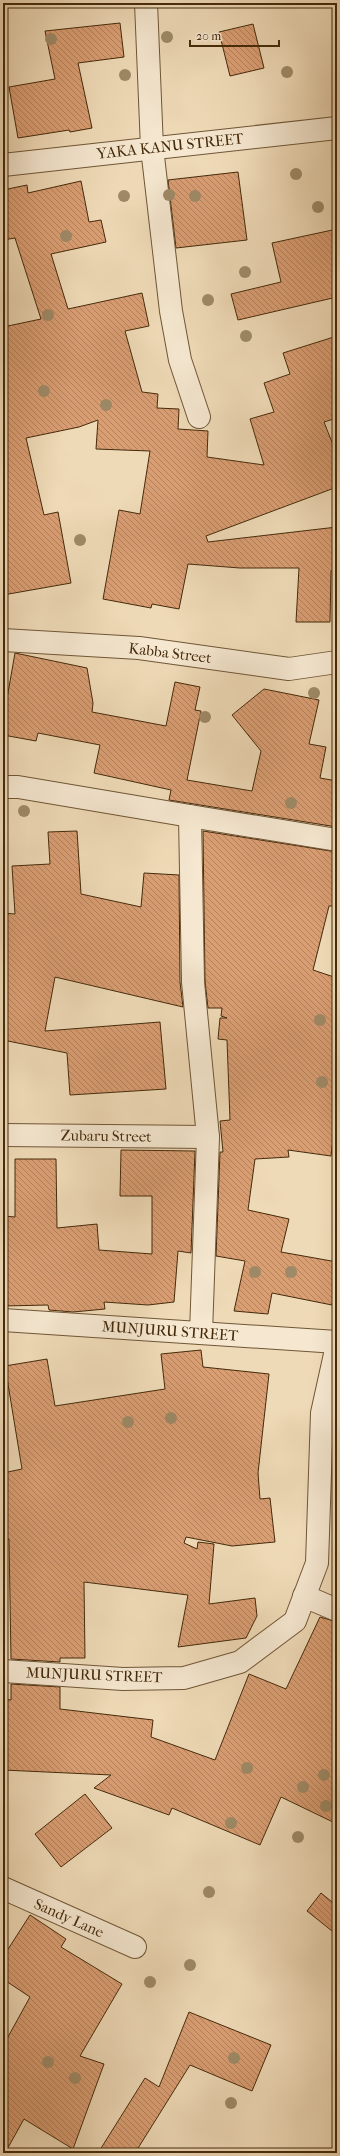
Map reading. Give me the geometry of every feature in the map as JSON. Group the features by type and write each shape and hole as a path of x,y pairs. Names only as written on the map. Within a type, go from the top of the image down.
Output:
{"street":[{"path":"146,3 152,148 172,318 180,360 199,417"},
{"name":"YAKA KANU STREET","path":"3,164 337,128"},
{"name":"Kabba Street","path":"3,640 139,648 289,668 337,662"},
{"path":"3,787 26,789 337,840"},
{"path":"190,816 193,982 208,1137 201,1333"},
{"name":"Zubaru Street","path":"3,1135 208,1137"},
{"name":"MUNJURU STREET","path":"3,1320 337,1342"},
{"name":"MUNJURU STREET","path":"3,1671 123,1680 184,1678 240,1662 295,1621 317,1563 322,1413 337,1345"},
{"path":"304,1596 337,1610"},
{"name":"Sandy Lane","path":"3,1888 136,1947"}],"building":[{"path":"120,23 124,57 78,63 92,128 18,138 9,87 55,79 45,31"},
{"path":"253,24 264,68 230,76 219,32"},
{"path":"238,172 247,240 176,248 168,180"},
{"path":"81,181 89,222 101,220 106,242 51,254 68,309 142,293 149,326 125,331 142,392 158,394 157,408 179,409 178,429 208,431 207,457 264,465 250,419 274,412 264,383 290,374 283,353 337,336 337,418 324,422 337,455 337,487 206,536 208,542 337,527 337,570 331,571 330,622 296,622 299,568 240,568 188,564 179,609 152,604 151,608 103,599 119,510 140,514 150,451 96,449 98,420 79,427 26,438 44,515 58,512 71,583 3,595 3,327 41,319 15,238 3,240 3,190 27,185 28,193"},
{"path":"337,229 337,297 238,320 231,294 281,282 272,243"},
{"path":"15,653 87,668 93,703 92,712 166,726 175,682 200,687 195,710 201,711 187,780 252,791 261,751 232,715 264,689 319,700 309,744 326,747 320,778 337,781 337,827 169,800 171,790 94,773 100,745 38,733 36,741 3,735 3,721"},
{"path":"77,831 81,894 141,907 144,873 179,875 180,982 183,1007 55,977 45,1031 160,1022 166,1089 70,1095 67,1053 3,1040 3,913 15,914 12,866 50,864 48,832"},
{"path":"203,831 337,852 337,906 329,906 313,970 337,978 337,1104 331,1156 288,1150 289,1157 255,1159 248,1210 289,1219 281,1252 337,1262 337,1281 332,1305 272,1293 268,1314 234,1311 245,1261 216,1256 220,1152 223,1152 220,1121 230,1120 227,1040 218,1039 220,1018 227,1018 221,1016 222,1008 208,1008 205,981"},
{"path":"121,1150 195,1151 191,1253 178,1251 174,1302 148,1305 104,1302 105,1309 73,1312 49,1310 48,1305 3,1306 3,1216 15,1217 15,1159 56,1159 57,1228 97,1224 99,1250 152,1254 152,1196 120,1196"},
{"path":"201,1350 203,1367 269,1374 258,1473 260,1499 270,1498 275,1542 232,1546 186,1537 184,1543 197,1549 198,1542 214,1544 209,1604 255,1598 257,1616 246,1638 178,1647 188,1595 84,1582 85,1658 60,1658 60,1662 11,1659 9,1539 3,1540 3,1473 22,1469 5,1366 47,1359 55,1406 165,1389 161,1354"},
{"path":"320,1617 337,1622 337,1824 281,1797 260,1845 172,1808 169,1815 94,1788 111,1775 3,1770 3,1699 11,1700 11,1684 60,1687 60,1709 153,1720 151,1737 215,1760 249,1674 286,1689"},
{"path":"85,1794 112,1828 61,1867 35,1834"},
{"path":"321,1893 337,1906 337,1935 307,1911"},
{"path":"30,1915 66,1939 61,1947 122,1984 80,2056 104,2064 73,2149 24,2119 5,2153 3,2153 3,2046 30,1997 3,1979 3,1957"},
{"path":"189,2012 271,2045 252,2091 190,2065 135,2153 98,2153 145,2078 159,2087"}]}
